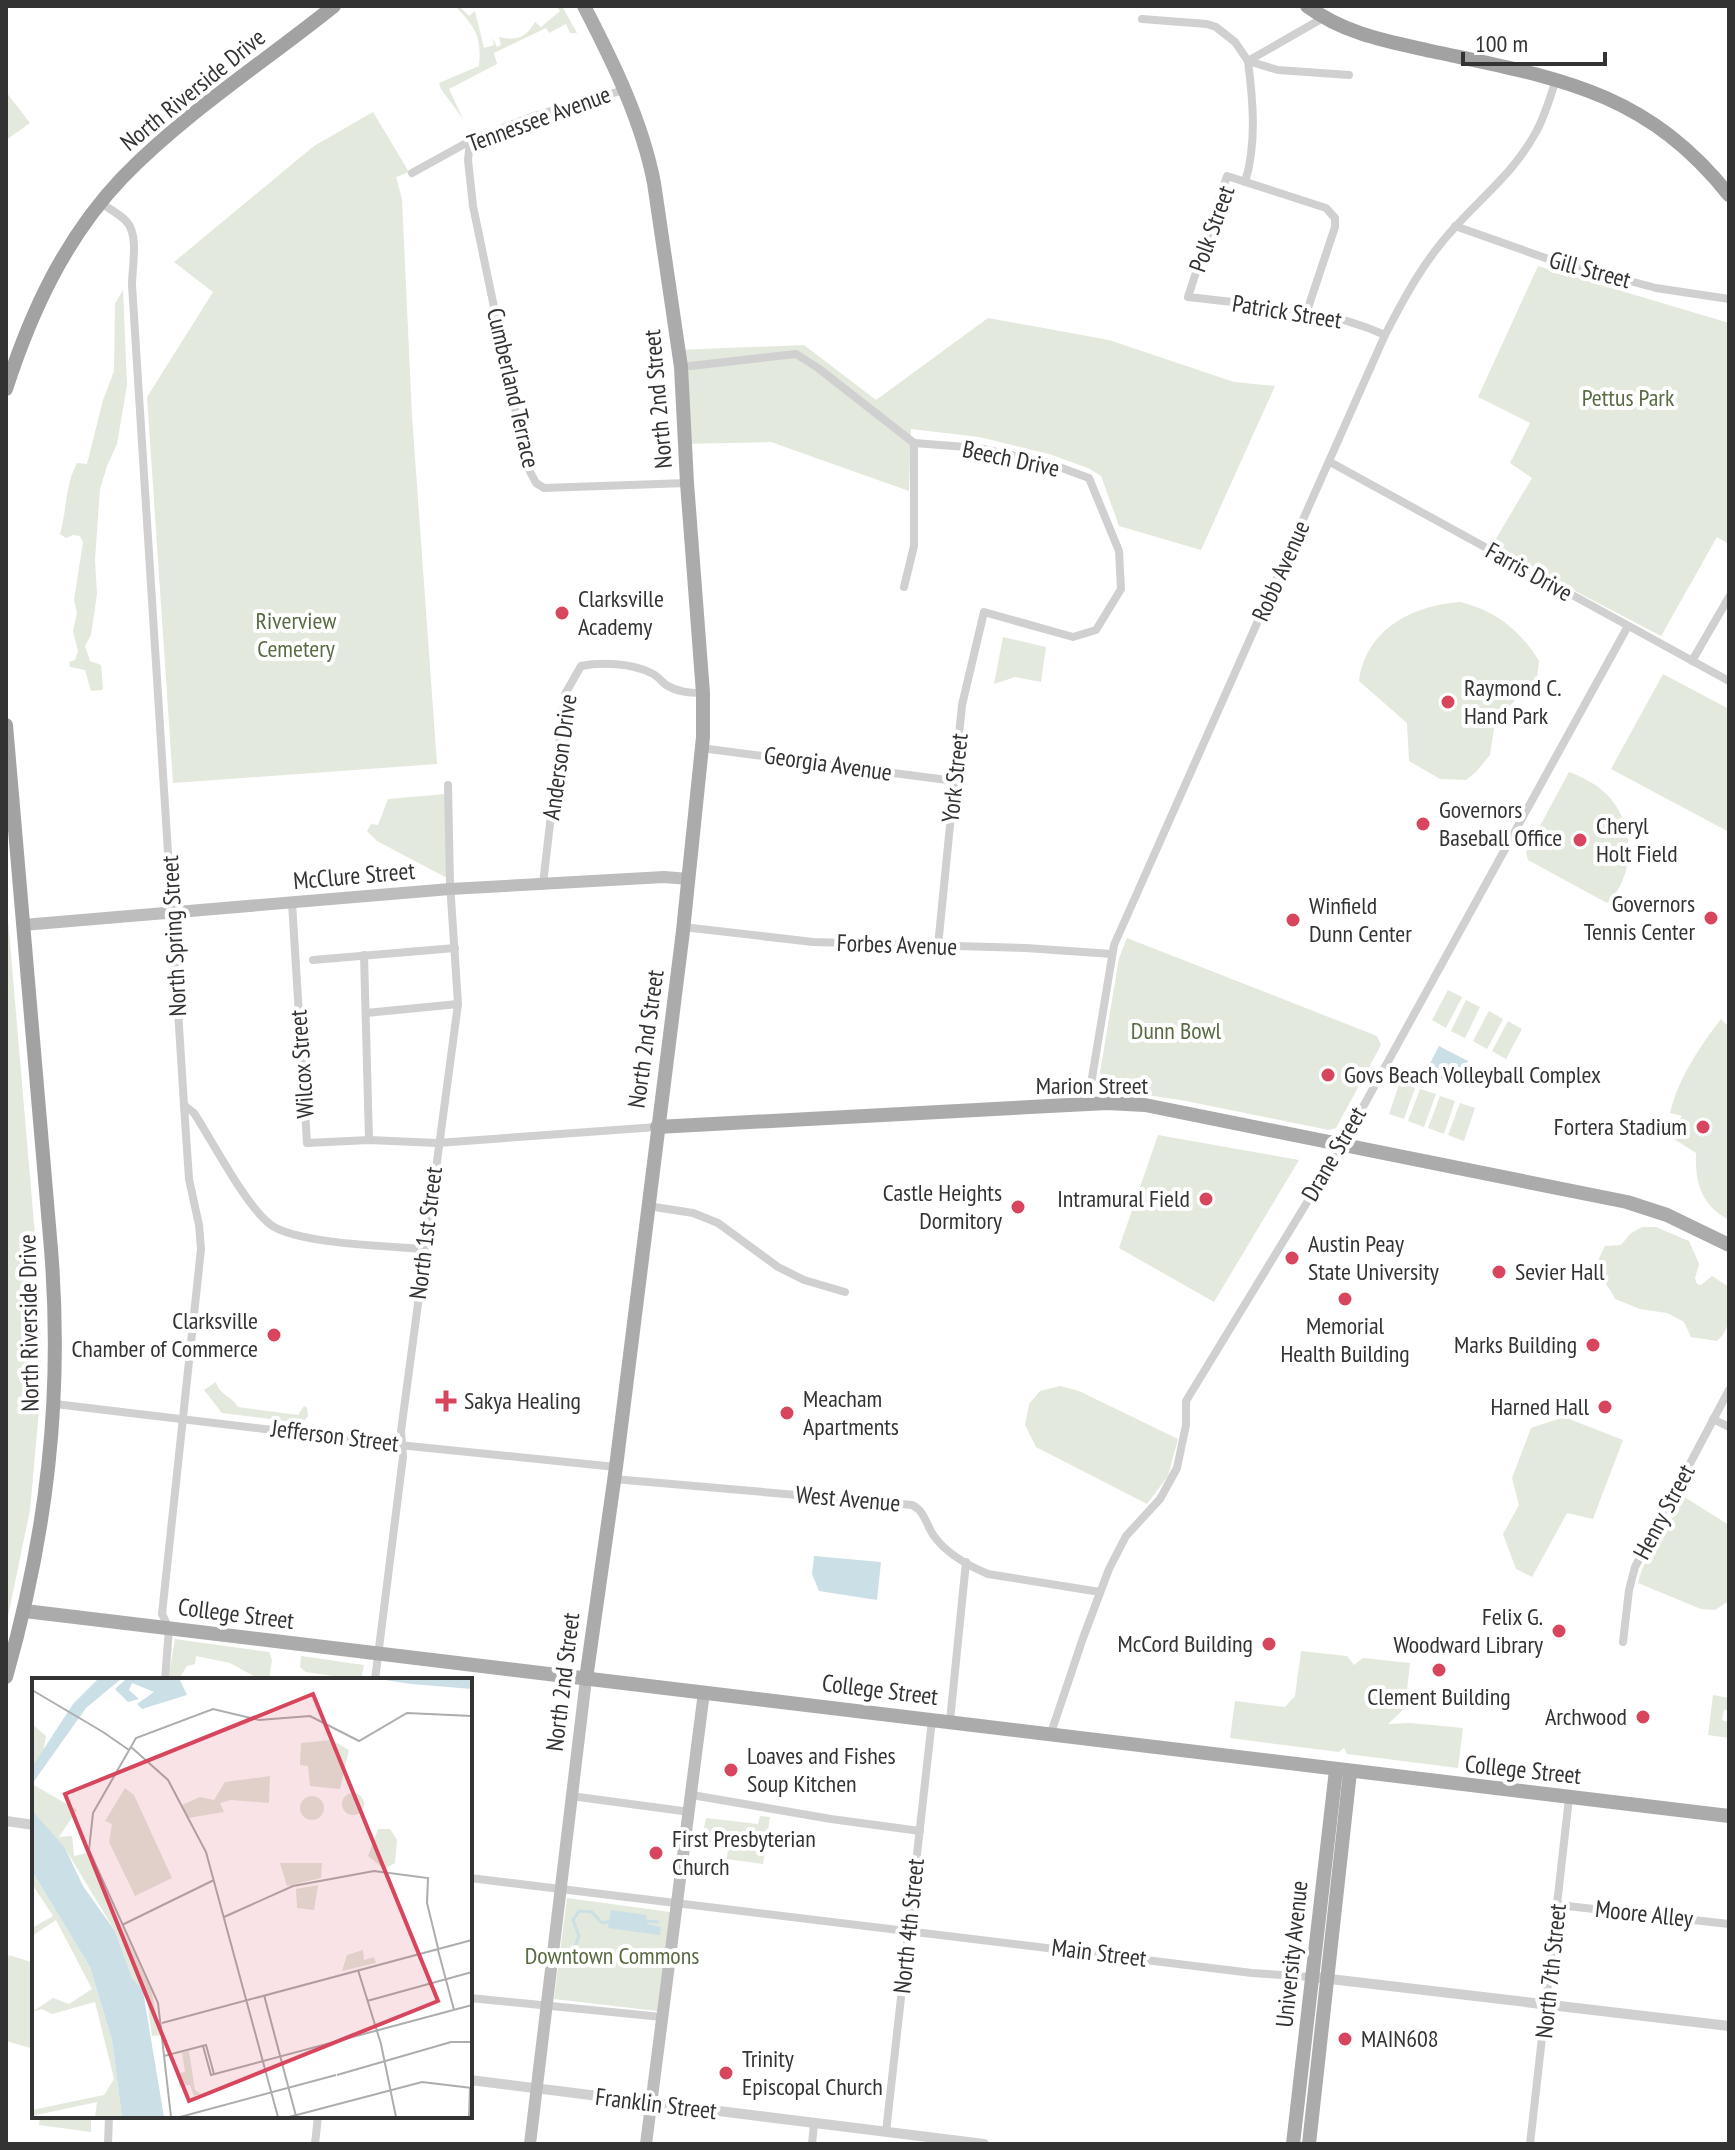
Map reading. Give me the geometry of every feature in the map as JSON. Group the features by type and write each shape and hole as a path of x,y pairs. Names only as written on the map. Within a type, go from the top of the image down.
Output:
{"highway":[{"name":"North Riverside Drive","path":"6,389 16,356 43,292 73,240 121,179 162,140 334,6"},
{"path":"1307,6 1323,18 1358,35 1556,79 1619,102 1659,126 1696,156 1729,195"},
{"name":"North Riverside Drive","path":"6,725 54,1278 55,1404 49,1479 25,1611 6,1677"}],"main road":[{"name":"North 2nd Street","path":"530,2144 571,1796 615,1473 689,879 703,693 681,367 651,165 624,88 584,6"},
{"name":"McClure Street","path":"23,925 450,889 664,877 689,879"},
{"name":"Marion Street","path":"657,1127 1093,1104 1145,1105 1627,1202 1667,1215 1729,1245"},
{"name":"College Street","path":"25,1611 1729,1816"},
{"path":"646,2144 704,1692"},
{"name":"University Avenue","path":"1293,2144 1343,1771"},
{"name":"University Avenue","path":"1309,2144 1329,1978 1343,1771"}],"street":[{"path":"1248,61 1323,18"},
{"path":"1142,19 1193,21 1216,27 1235,42 1248,61 1253,143 1245,182"},
{"path":"1248,61 1278,70 1349,75"},
{"name":"Robb Avenue","path":"1093,1104 1091,1084 1112,954 1385,335 1412,282 1455,226 1494,190 1537,131 1556,79"},
{"name":"Tennessee Avenue","path":"412,173 470,141 534,116 624,88"},
{"name":"Cumberland Terrace","path":"470,141 468,160 473,206 527,466 536,483 544,488 687,483"},
{"name":"Polk Street","path":"1188,297 1227,176 1326,208 1335,218 1335,227 1307,311"},
{"name":"North Spring Street","path":"101,203 125,220 131,229 133,241 133,300 184,1105 189,1179 201,1249 162,1614 169,1628 165,1678"},
{"name":"Gill Street","path":"1455,226 1554,261 1656,288 1729,299"},
{"name":"Patrick Street","path":"1188,297 1307,311 1345,320 1385,335"},
{"path":"681,367 796,354 914,443 914,546 904,587"},
{"name":"Beech Drive","path":"914,443 979,448 1048,463 1089,478 1119,551 1121,589 1096,630 1073,637 984,612"},
{"name":"Farris Drive","path":"1330,462 1729,681"},
{"path":"1692,661 1729,597"},
{"name":"York Street","path":"938,946 962,705 984,612"},
{"name":"Drane Street","path":"1051,1733 1100,1592 1126,1536 1160,1499 1177,1468 1186,1425 1186,1401 1342,1145 1628,626"},
{"name":"Anderson Drive","path":"543,884 565,694 581,666 594,663 633,668 652,673 683,693 703,693"},
{"name":"Georgia Avenue","path":"701,748 955,781"},
{"name":"North 1st Street","path":"375,1678 403,1445 401,1431 437,1143 458,1004 450,889 448,785"},
{"name":"Wilcox Street","path":"292,903 307,1143 369,1140 437,1143"},
{"name":"Forbes Avenue","path":"683,927 813,942 1112,954"},
{"path":"313,960 455,948"},
{"path":"364,955 369,1140"},
{"path":"366,1013 458,1004"},
{"path":"184,1105 194,1113 254,1208 273,1226 314,1239 424,1249"},
{"name":"Marion Street","path":"437,1143 657,1127"},
{"path":"648,1205 693,1213 718,1223 778,1267 804,1280 845,1292"},
{"name":"Henry Street","path":"1623,1642 1635,1567 1729,1390"},
{"name":"Jefferson Street","path":"55,1404 615,1473"},
{"path":"1713,1419 1729,1427"},
{"name":"West Avenue","path":"615,1473 912,1505 920,1509 940,1543 988,1574 1100,1592"},
{"path":"950,1721 966,1562"},
{"name":"North 4th Street","path":"886,2132 932,1719"},
{"path":"692,1795 920,1831"},
{"path":"571,1796 690,1812"},
{"name":"North 7th Street","path":"1530,2144 1569,1798"},
{"path":"6,1821 32,1825"},
{"name":"Main Street","path":"472,1878 1729,2026"},
{"name":"Moore Alley","path":"1558,1905 1729,1924"},
{"path":"472,1998 662,2017"},
{"name":"Franklin Street","path":"472,2080 946,2142 984,2144"},
{"path":"108,2144 109,2118"},
{"path":"315,2144 318,2118"},
{"path":"812,2144 814,2124"}],"green space":[{"path":"455,6 469,16 475,11 484,48 494,45 492,37 497,47 501,45 499,37 520,37 535,22 541,27 560,11 556,6 562,6 577,33 570,33 566,24 549,33 546,28 494,53 497,64 449,89 463,119 439,83 479,66 476,33"},
{"path":"6,92 30,123 6,140"},
{"name":"Riverview Cemetery","path":"373,112 409,172 396,177 402,199 412,416 437,764 173,783 147,397 213,292 174,262 314,146"},
{"name":"Pettus Park","path":"1538,266 1729,323 1729,544 1717,537 1661,636 1491,547 1532,478 1510,463 1530,423 1478,397"},
{"path":"123,290 127,385 117,444 100,489 95,560 97,594 91,635 85,646 90,661 101,665 103,688 91,691 85,670 70,667 69,662 75,660 78,651 73,631 77,613 74,600 83,542 80,536 66,538 60,534 73,471 77,463 87,464 103,400 114,371 115,304"},
{"path":"988,318 1109,340 1234,382 1275,386 1201,550 1119,526 1101,476 1088,468 1049,454 979,437 911,429 909,491 771,442 681,444 677,350 804,345 876,400"},
{"name":"Raymond C. Hand Park","path":"1461,602 1486,611 1506,624 1524,640 1539,661 1537,677 1495,722 1490,755 1476,772 1466,780 1440,779 1409,761 1407,723 1359,681 1371,647 1395,623 1426,608"},
{"path":"1003,637 1046,647 1041,682 1015,677 994,684"},
{"path":"1663,674 1729,709 1729,832 1611,769"},
{"name":"Cheryl Holt Field","path":"1569,772 1607,794 1624,824 1628,838 1627,866 1623,880 1607,903 1528,860 1526,852"},
{"path":"445,794 447,878 377,841 367,831 371,824 378,825 388,799"},
{"path":"6,896 36,1247 41,1388 30,1510 6,1626"},
{"name":"Dunn Bowl","path":"1127,938 1377,1036 1381,1045 1336,1128 1329,1130 1181,1100 1112,1090 1113,1078 1107,1075 1101,1077 1100,1073 1119,958"},
{"path":"1448,990 1462,997 1446,1028 1432,1020"},
{"path":"1466,1000 1480,1007 1465,1038 1451,1031"},
{"path":"1489,1011 1503,1019 1487,1049 1473,1041"},
{"name":"Fortera Stadium","path":"1721,1019 1729,1027 1729,1220 1712,1207 1702,1192 1696,1153 1671,1137 1682,1116 1670,1113 1691,1063"},
{"path":"1508,1021 1522,1029 1506,1059 1492,1051"},
{"path":"1400,1082 1415,1088 1404,1119 1389,1114"},
{"path":"1420,1089 1436,1094 1424,1127 1408,1121"},
{"path":"1440,1096 1455,1101 1444,1134 1428,1128"},
{"path":"1460,1103 1475,1108 1464,1141 1448,1135"},
{"name":"Intramural Field","path":"1158,1135 1299,1160 1214,1302 1119,1248"},
{"path":"1642,1227 1656,1227 1689,1241 1699,1264 1695,1278 1697,1284 1701,1285 1712,1276 1729,1287 1728,1323 1717,1341 1691,1337 1684,1322 1667,1313 1640,1309 1615,1299 1595,1267 1605,1246 1621,1245 1630,1234"},
{"path":"216,1382 238,1407 298,1415 304,1406 308,1416 302,1423 222,1413 204,1390"},
{"path":"1060,1386 1079,1391 1178,1439 1168,1476 1147,1504 1036,1447 1025,1425 1029,1404 1040,1391"},
{"path":"1564,1417 1623,1440 1593,1519 1567,1513 1532,1577 1516,1569 1503,1534 1519,1505 1512,1478 1531,1428"},
{"path":"1681,1495 1729,1525 1729,1601 1715,1610 1701,1609 1638,1583 1642,1569"},
{"path":"175,1639 269,1652 272,1660 269,1678 257,1678 230,1663 196,1656 195,1664 187,1666 179,1678 168,1678"},
{"path":"1301,1651 1347,1656 1354,1665 1363,1658 1410,1663 1405,1708 1388,1724 1463,1728 1458,1768 1347,1754 1344,1748 1339,1752 1230,1738 1235,1701 1285,1707 1295,1696"},
{"path":"301,1656 364,1665 361,1678 306,1672 300,1667"},
{"path":"1713,1695 1729,1698 1729,1710 1724,1710 1722,1720 1729,1722 1729,1738 1708,1735"},
{"path":"760,1816 770,1817 763,1864 727,1859 728,1847 701,1842 706,1818 758,1824"},
{"name":"Downtown Commons","path":"567,1898 670,1912 657,2011 554,1999"},
{"path":"9,1955 32,1962 32,2048 6,2041 6,1963"},
{"path":"40,2118 91,2118 91,2132 39,2125"}],"shaded area":[{"path":"1439,1046 1468,1061 1455,1086 1426,1071"},
{"path":"814,1556 881,1562 877,1600 819,1591 812,1574"},
{"path":"611,1910 646,1915 647,1924 661,1927 660,1935 608,1928"}],"waterway":[{"path":"582,1963 574,1949 579,1936 573,1920 579,1911 592,1912 602,1923 618,1920 632,1927 647,1921 658,1922"},
{"path":"576,1949 584,1956 585,1963"}],"place":[{"name":"Clarksville Academy","path":"562,613"},
{"name":"Raymond C. Hand Park","path":"1448,702"},
{"name":"Governors Baseball Office","path":"1423,824"},
{"name":"Cheryl Holt Field","path":"1580,840"},
{"name":"Governors Tennis Center","path":"1711,918"},
{"name":"Winfield Dunn Center","path":"1293,920"},
{"name":"Govs Beach Volleyball Complex","path":"1328,1075"},
{"name":"Fortera Stadium","path":"1703,1127"},
{"name":"Intramural Field","path":"1206,1199"},
{"name":"Castle Heights Dormitory","path":"1018,1207"},
{"name":"Austin Peay State University","path":"1292,1258"},
{"name":"Sevier Hall","path":"1499,1272"},
{"name":"Memorial Health Building","path":"1345,1299"},
{"name":"Clarksville Chamber of Commerce","path":"274,1335"},
{"name":"Marks Building","path":"1593,1345"},
{"name":"Sakya Healing","path":"446,1401"},
{"name":"Harned Hall","path":"1605,1407"},
{"name":"Meacham Apartments","path":"787,1413"},
{"name":"Felix G. Woodward Library","path":"1559,1631"},
{"name":"McCord Building","path":"1269,1644"},
{"name":"Clement Building","path":"1439,1670"},
{"name":"Archwood","path":"1643,1717"},
{"name":"Loaves and Fishes Soup Kitchen","path":"731,1770"},
{"name":"First Presbyterian Church","path":"656,1853"},
{"name":"MAIN608","path":"1345,2039"},
{"name":"Trinity Episcopal Church","path":"726,2073"}]}
